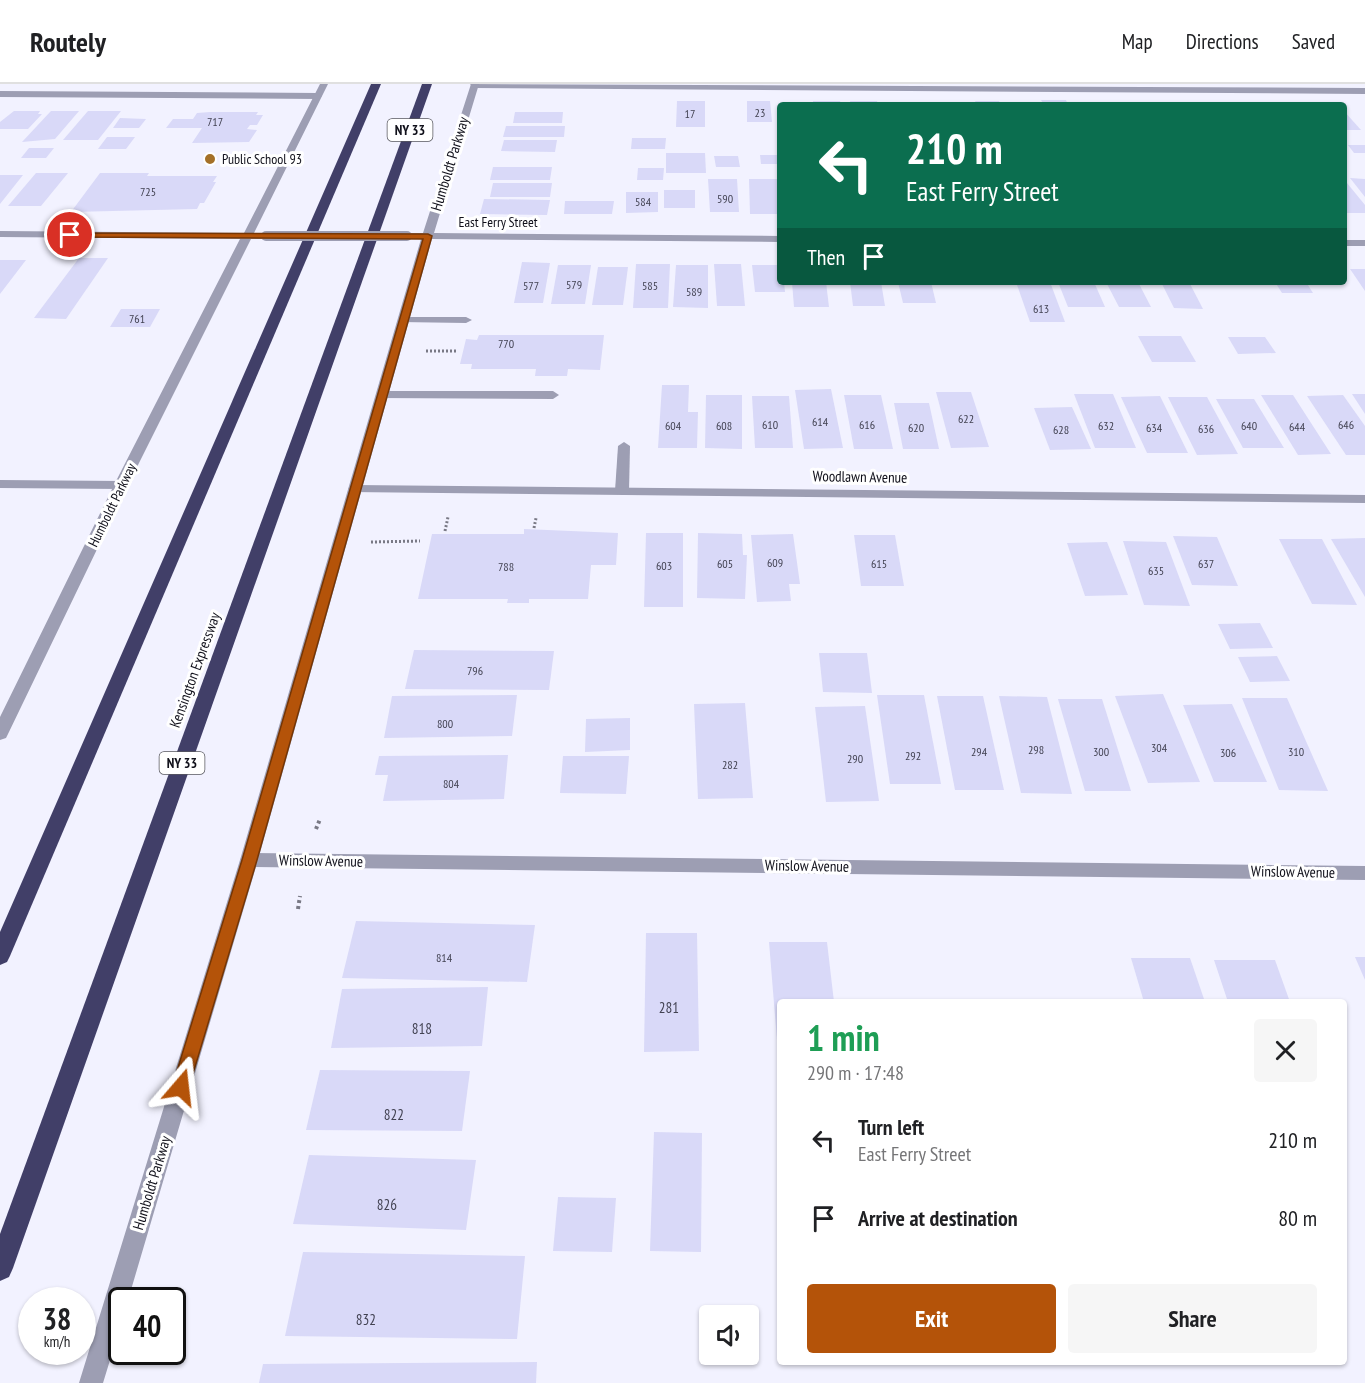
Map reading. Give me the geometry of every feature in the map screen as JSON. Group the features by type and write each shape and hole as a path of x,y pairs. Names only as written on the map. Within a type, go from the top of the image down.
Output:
{"highway":[{"path":"0,956 376,84"},
{"name":"Kensington Expressway","path":"0,1268 427,84"}],"street":[{"name":"Humboldt Parkway","path":"0,734 121,485 324,84"},
{"name":"Humboldt Parkway","path":"91,1383 249,860 428,236 474,85"},
{"path":"474,85 1365,91"},
{"path":"0,94 318,96"},
{"name":"East Ferry Street","path":"0,234 777,239"},
{"path":"1347,243 1365,243"},
{"path":"404,320 466,320"},
{"path":"382,395 553,395"},
{"path":"622,491 624,446"},
{"path":"0,484 121,485"},
{"name":"Woodlawn Avenue","path":"355,489 1365,499"},
{"name":"Winslow Avenue","path":"249,860 1365,873"}],"path":[{"path":"425,351 456,351"},
{"path":"375,542 420,541"},
{"path":"315,830 320,819"},
{"path":"298,909 300,896"}],"building":[{"path":"1041,100 1066,100 1067,102 1042,102"},
{"path":"677,101 705,101 705,127 676,127"},
{"path":"747,101 770,101 772,122 747,122"},
{"path":"840,101 840,102 813,102"},
{"path":"850,101 877,102 850,102"},
{"path":"975,101 1000,102 976,102"},
{"path":"14,111 40,111 38,114 42,114 28,129 0,129 0,122"},
{"path":"51,111 79,111 55,139 22,142"},
{"path":"88,111 121,111 98,140 63,140"},
{"path":"258,112 256,115 263,115 257,125 250,125 247,129 257,130 249,142 192,143 202,128 166,128 173,119 193,119 197,113"},
{"path":"515,112 563,112 562,123 513,123"},
{"path":"1347,114 1361,130 1347,130"},
{"path":"120,118 146,119 139,128 113,128"},
{"path":"506,126 565,126 564,137 503,137"},
{"path":"107,137 135,137 126,149 98,149"},
{"path":"632,138 666,138 665,149 631,149"},
{"path":"504,140 557,140 555,152 501,151"},
{"path":"1348,145 1365,145 1365,153 1354,153"},
{"path":"29,148 54,148 46,158 21,158"},
{"path":"666,153 705,153 706,173 666,173"},
{"path":"760,155 777,155 777,164 761,164"},
{"path":"714,156 738,156 740,167 716,167"},
{"path":"493,167 552,167 550,180 490,180"},
{"path":"638,168 664,168 663,180 637,180"},
{"path":"36,173 68,173 41,206 8,206"},
{"path":"100,173 217,176 204,203 200,203 197,209 71,212"},
{"path":"0,175 23,175 0,204"},
{"path":"1350,178 1365,179 1365,197"},
{"path":"708,179 737,179 739,212 710,212"},
{"path":"749,179 777,179 777,214 750,214"},
{"path":"493,183 552,183 550,197 490,197"},
{"path":"1347,183 1365,205 1365,213 1347,213"},
{"path":"664,190 695,190 695,208 664,208"},
{"path":"626,192 658,192 658,212 626,213"},
{"path":"484,199 550,200 547,215 480,214"},
{"path":"565,201 614,201 612,214 564,214"},
{"path":"79,258 108,258 66,319 34,318"},
{"path":"0,260 26,260 0,294"},
{"path":"522,262 550,263 543,303 514,303"},
{"path":"636,264 670,264 668,308 633,308"},
{"path":"714,264 741,264 745,306 717,306"},
{"path":"558,265 591,265 585,304 551,304"},
{"path":"676,265 708,265 708,308 673,307"},
{"path":"752,265 777,265 777,285 784,285 785,292 755,292"},
{"path":"598,267 628,267 623,305 592,305"},
{"path":"1350,269 1365,269 1365,291"},
{"path":"792,285 826,285 829,307 794,307"},
{"path":"850,285 882,285 885,306 853,306"},
{"path":"899,285 932,285 936,303 903,303"},
{"path":"1017,285 1051,285 1065,322 1030,322"},
{"path":"1059,285 1095,285 1105,307 1068,307"},
{"path":"1108,285 1140,285 1151,307 1119,307"},
{"path":"1162,285 1191,285 1203,309 1174,308"},
{"path":"1277,285 1308,285 1313,293 1282,293"},
{"path":"121,309 160,309 150,327 110,327"},
{"path":"479,335 604,335 600,370 568,369 567,376 535,376 536,369 471,369 472,364 460,364 466,339 477,340"},
{"path":"1138,336 1181,336 1196,362 1152,362"},
{"path":"1228,337 1265,337 1276,353 1238,354"},
{"path":"662,385 689,385 688,412 698,412 697,448 658,448"},
{"path":"831,389 843,448 804,449 795,390"},
{"path":"936,392 971,392 989,447 951,448"},
{"path":"1074,394 1113,394 1136,448 1095,448"},
{"path":"1352,394 1365,394 1365,414"},
{"path":"706,395 742,395 742,449 705,448"},
{"path":"844,395 881,395 893,449 854,449"},
{"path":"1261,395 1293,395 1331,454 1298,455"},
{"path":"1343,395 1365,426 1365,455 1346,455 1307,396"},
{"path":"752,396 789,396 793,448 755,448"},
{"path":"1160,396 1188,453 1147,453 1121,397"},
{"path":"1168,397 1207,397 1238,454 1197,455"},
{"path":"1216,399 1254,399 1284,448 1243,448"},
{"path":"894,403 929,403 939,449 903,449"},
{"path":"1072,407 1091,449 1050,450 1034,408"},
{"path":"524,529 618,533 616,565 591,565 588,599 529,599 529,603 507,603 508,599 418,599 432,534 524,534"},
{"path":"646,533 683,533 683,607 644,607"},
{"path":"698,533 742,534 743,555 747,555 745,599 697,598"},
{"path":"793,534 800,584 789,584 791,601 757,602 751,535"},
{"path":"854,535 895,535 904,586 861,586"},
{"path":"1173,536 1217,537 1238,586 1192,585"},
{"path":"1365,538 1365,597 1331,539"},
{"path":"1279,539 1322,539 1357,605 1312,604"},
{"path":"1123,541 1166,542 1190,606 1144,605"},
{"path":"1107,542 1128,595 1085,596 1067,543"},
{"path":"1260,623 1273,648 1230,649 1218,624"},
{"path":"414,650 554,651 549,690 405,689"},
{"path":"819,653 867,653 872,693 823,692"},
{"path":"1277,656 1290,681 1250,682 1238,657"},
{"path":"1163,694 1200,782 1148,783 1115,696"},
{"path":"517,695 512,736 384,738 392,696"},
{"path":"877,695 924,695 941,784 890,784"},
{"path":"937,696 983,696 1004,790 955,790"},
{"path":"999,696 1047,697 1072,794 1021,793"},
{"path":"1242,698 1287,698 1328,791 1279,790"},
{"path":"1058,699 1102,699 1131,791 1085,791"},
{"path":"745,703 753,798 698,799 694,704"},
{"path":"1232,704 1267,782 1214,782 1183,705"},
{"path":"865,706 879,801 826,802 815,707"},
{"path":"630,718 630,750 585,752 586,719"},
{"path":"508,755 504,799 383,801 388,775 375,775 379,756"},
{"path":"563,756 629,756 626,794 560,793"},
{"path":"356,921 535,925 527,982 342,978"},
{"path":"646,933 697,933 699,1051 644,1052"},
{"path":"769,942 827,942 834,999 777,999 777,1040"},
{"path":"1355,957 1365,957 1365,980"},
{"path":"1131,958 1190,958 1204,999 1143,999"},
{"path":"1214,960 1275,960 1289,999 1227,999"},
{"path":"488,987 482,1046 331,1048 342,989"},
{"path":"320,1070 470,1071 462,1131 306,1130"},
{"path":"654,1132 702,1133 701,1252 650,1251"},
{"path":"309,1155 476,1160 466,1230 293,1224"},
{"path":"558,1197 616,1198 612,1252 553,1251"},
{"path":"303,1252 525,1256 517,1339 285,1336"},
{"path":"537,1362 536,1383 259,1383 263,1364"}],"place":[{"name":"Public School 93","path":"210,159"}],"route":[{"path":"70,235 428,236 249,860 181,1087"}]}
